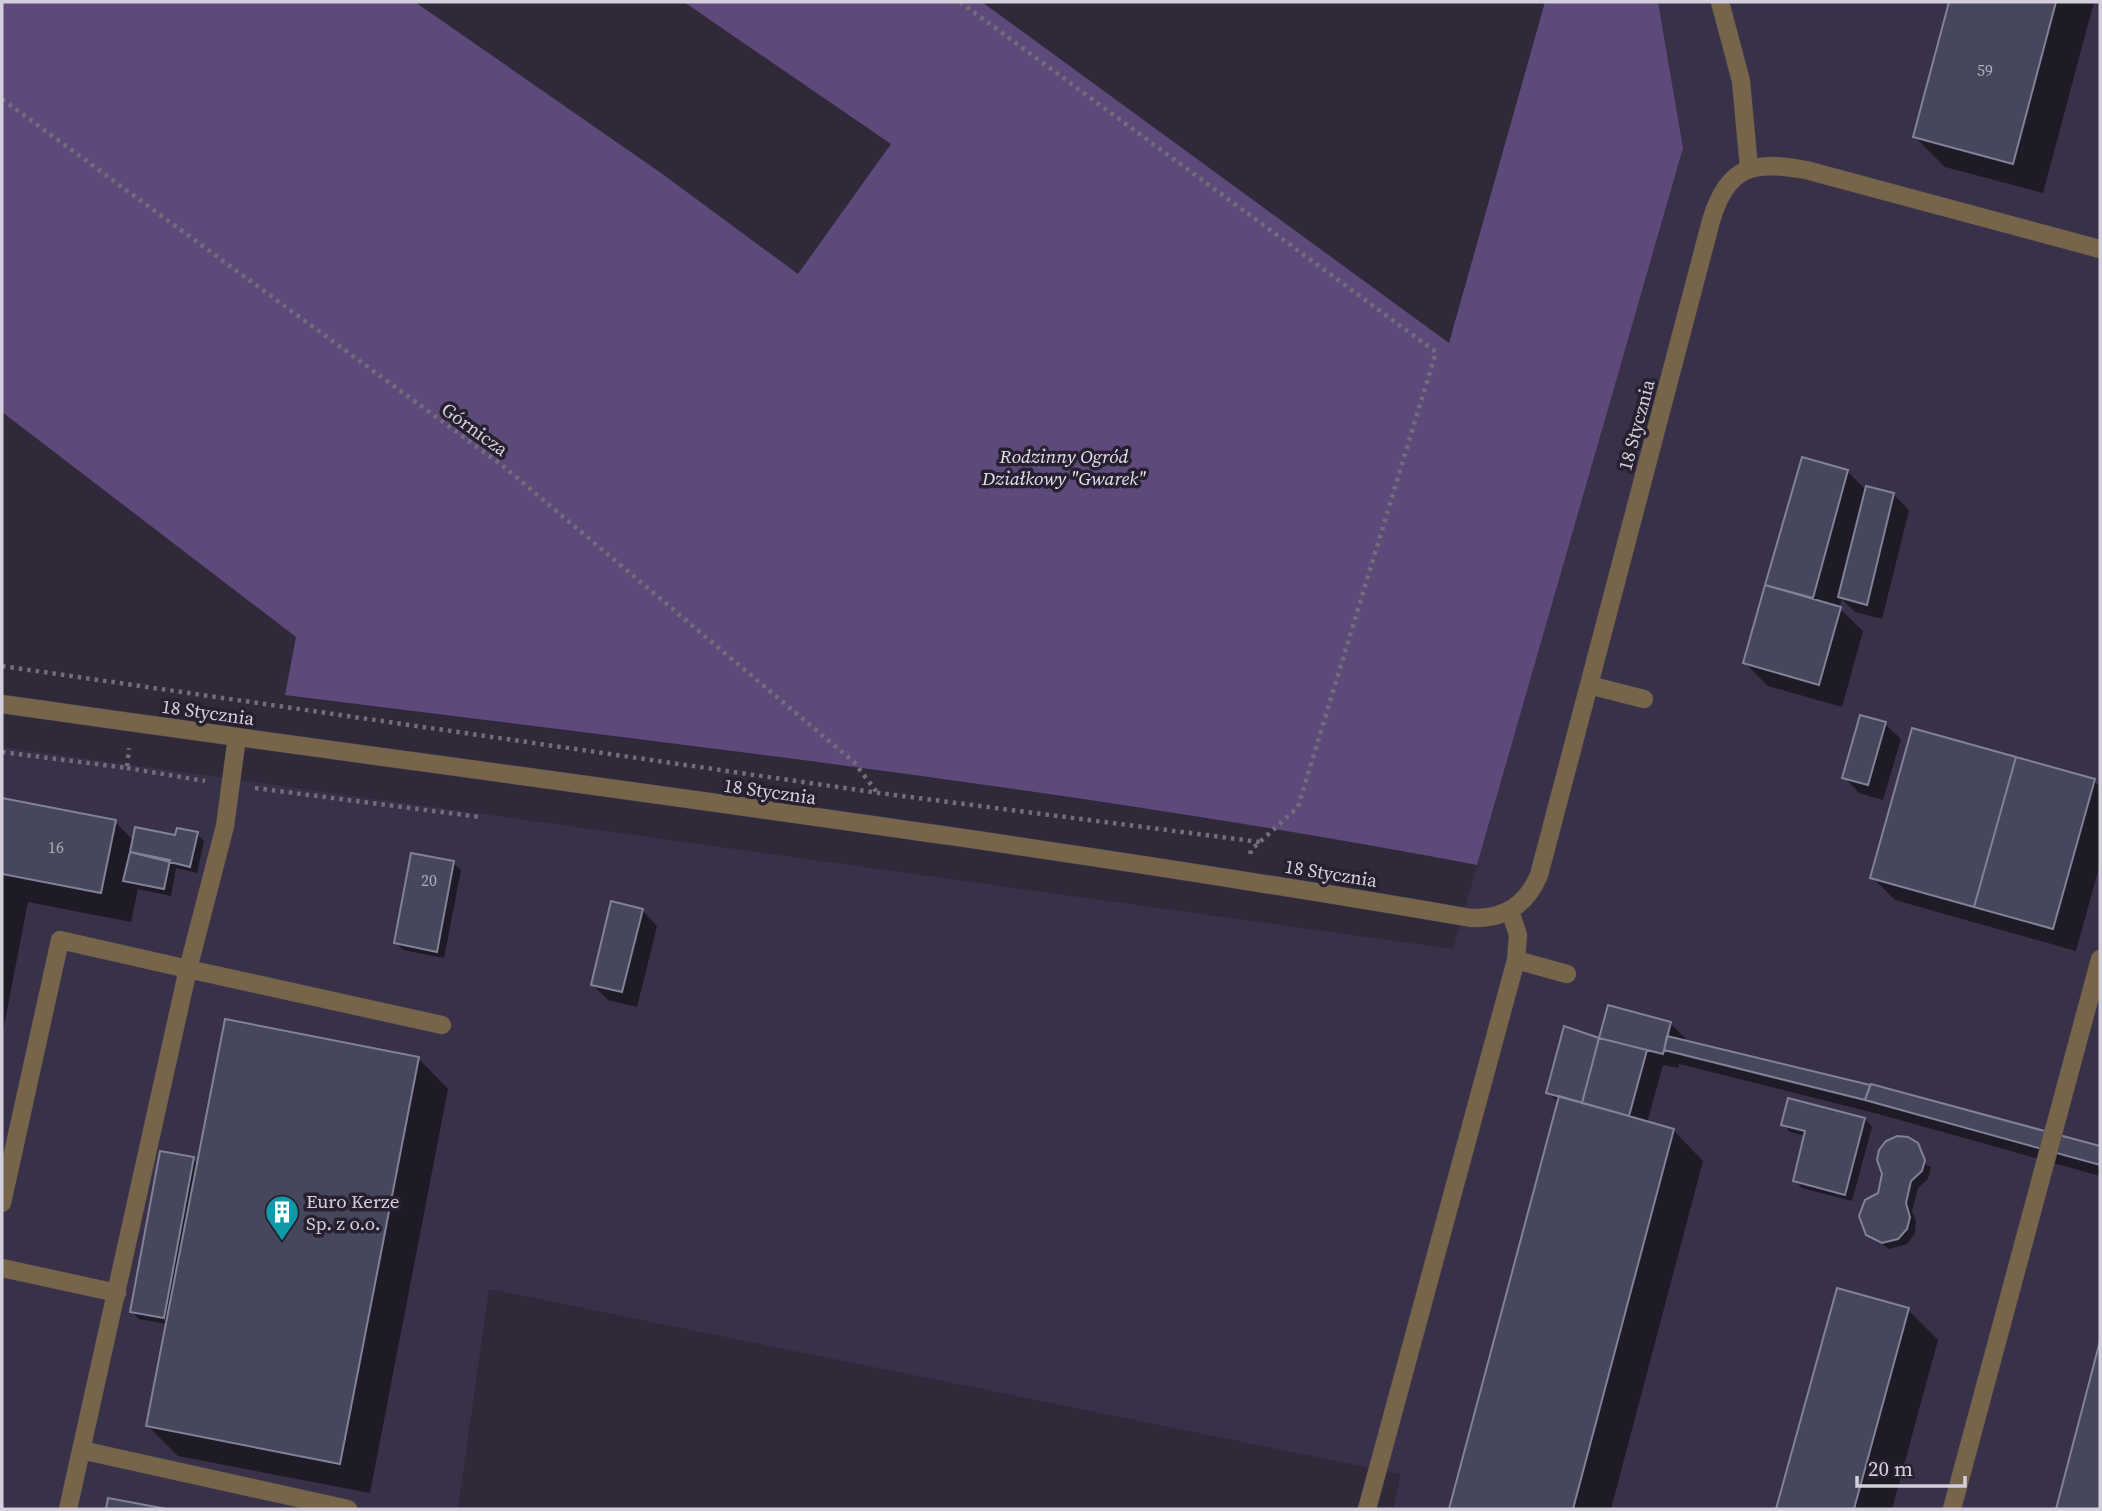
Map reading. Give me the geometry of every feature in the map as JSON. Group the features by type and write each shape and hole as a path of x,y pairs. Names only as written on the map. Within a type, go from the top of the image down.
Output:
{"street":[{"path":"1720,2 1741,82 1749,167 1774,165 1806,170 2100,249"},
{"name":"18 Stycznia","path":"2,704 879,827 1247,881 1471,918 1497,917 1523,902 1539,875 1717,199 1733,177 1749,167"},
{"path":"1589,685 1644,699"},
{"path":"68,1509 188,969 225,826 237,737"},
{"path":"1367,1509 1516,960 1518,935 1510,911"},
{"path":"2,1203 60,940 442,1025"},
{"path":"1952,1509 2100,959"},
{"path":"1516,960 1567,974"},
{"path":"2,1268 117,1293"},
{"path":"81,1450 348,1509"}],"path":[{"path":"960,2 1436,352 1298,807 1251,850 1247,881"},
{"name":"Górnicza","path":"2,99 503,466 855,762 879,793"},
{"path":"2,666 879,793 1260,842"},
{"path":"127,768 133,722"},
{"path":"2,751 480,817"},
{"path":"879,793 879,827"}],"shaded area":[{"path":"1658,2 2100,2 2100,1509 1393,1509 1401,1474 489,1289 458,1509 2,1509 2,747 1453,949 1683,148"}],"green space":[{"name":"Rodzinny Ogród Działkowy \"Gwarek\"","path":"2,2 415,2 661,173 798,274 891,144 684,2 982,2 1449,343 1545,2 1658,2 1683,148 1477,865 1329,838 1032,791 285,695 296,637 2,412"}],"building":[{"path":"1949,2 2056,2 2013,164 1913,137"},
{"path":"1802,457 1848,470 1813,598 1765,585"},
{"path":"1866,486 1894,493 1867,605 1838,597"},
{"path":"1765,585 1841,607 1819,685 1743,663"},
{"path":"1860,715 1886,722 1868,785 1842,778"},
{"path":"1912,728 2016,757 1974,907 1870,878"},
{"path":"2016,757 2095,779 2053,929 1974,907"},
{"path":"2,798 116,820 101,893 2,874"},
{"path":"135,827 175,835 177,828 198,832 190,867 130,852"},
{"path":"130,852 170,860 164,889 123,881"},
{"path":"411,853 454,861 437,952 394,943"},
{"path":"611,901 643,909 622,992 591,985"},
{"path":"1608,1005 1671,1022 1663,1054 1599,1038"},
{"name":"Euro Kerze Sp. z o.o.","path":"225,1019 419,1057 340,1464 146,1426"},
{"path":"1564,1026 1599,1038 1582,1103 1546,1093"},
{"path":"1667,1036 1870,1085 1865,1100 1664,1050"},
{"path":"1599,1038 1647,1050 1629,1116 1582,1103"},
{"path":"1871,1084 2100,1146 2100,1165 1865,1100"},
{"path":"1559,1096 1674,1129 1573,1509 1449,1509"},
{"path":"1788,1098 1865,1118 1845,1195 1793,1181 1805,1131 1781,1125"},
{"path":"1897,1136 1908,1137 1918,1143 1925,1160 1922,1171 1911,1181 1906,1203 1910,1217 1907,1229 1898,1239 1882,1243 1866,1235 1859,1216 1865,1200 1878,1193 1882,1174 1877,1160 1879,1150 1886,1141"},
{"path":"160,1151 194,1157 164,1318 130,1312"},
{"path":"1837,1288 1909,1308 1854,1509 1776,1509"},
{"path":"2100,1341 2100,1509 2056,1509"},
{"path":"108,1498 167,1509 106,1509"}],"place":[{"name":"Euro Kerze Sp. z o.o.","path":"282,1242"}]}
